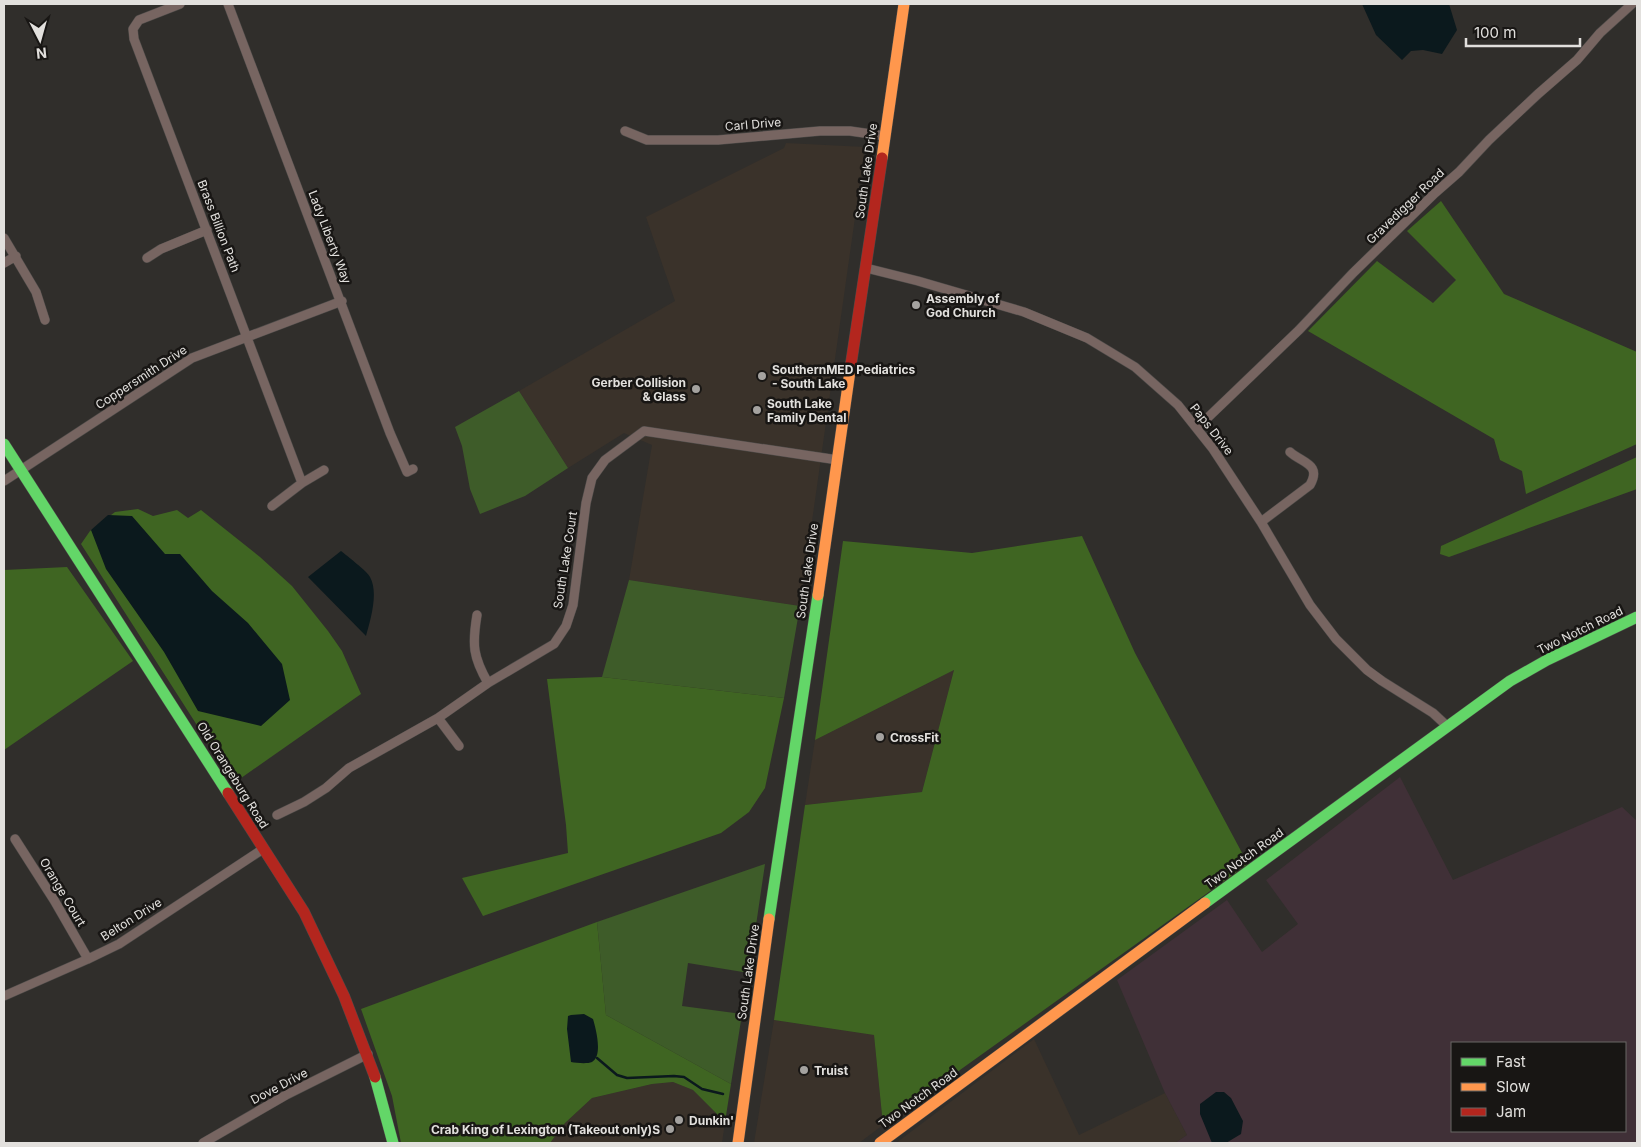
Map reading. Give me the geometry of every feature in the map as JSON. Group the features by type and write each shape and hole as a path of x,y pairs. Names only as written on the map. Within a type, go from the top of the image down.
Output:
{"street":[{"name":"Brass Billion Path","path":"180,4 139,20 133,29 134,39 302,483"},
{"name":"Lady Liberty Way","path":"228,4 390,432 407,472 413,469"},
{"name":"South Lake Drive","path":"738,1143 757,1001 904,4"},
{"name":"Gravedigger Road","path":"1197,428 1300,330 1353,273 1459,172 1489,140 1577,60 1600,33 1632,4"},
{"name":"Carl Drive","path":"625,131 647,140 718,140 820,131 850,131 885,136"},
{"path":"147,258 162,249 207,230"},
{"path":"4,238 36,292 46,320"},
{"path":"4,263 16,256"},
{"name":"Paps Drive","path":"866,268 1024,312 1087,338 1135,367 1178,405 1213,449 1261,522 1310,605 1336,639 1382,681 1432,713 1448,726"},
{"name":"Coppersmith Drive","path":"4,481 192,358 342,301"},
{"name":"South Lake Court","path":"277,815 304,802 326,788 349,768 438,718 488,683 554,644 566,626 573,605 586,503 592,478 605,460 644,431 838,460"},
{"name":"Old Orangeburg Road","path":"4,444 304,912 337,979 368,1054 384,1104 393,1143"},
{"path":"1261,522 1310,485 1314,479 1310,464 1290,452"},
{"path":"272,506 302,483 324,470"},
{"path":"477,615 473,644 481,672 488,683"},
{"name":"Two Notch Road","path":"880,1143 1510,682 1547,660 1637,617"},
{"path":"438,718 458,746"},
{"name":"Orange Court","path":"15,839 54,900 88,959"},
{"name":"Belton Drive","path":"4,996 119,944 263,849"},
{"name":"Dove Drive","path":"203,1143 286,1096 368,1054"}],"shaded area":[{"path":"1362,4 1449,4 1457,30 1442,54 1423,50 1411,51 1402,60 1376,35"},
{"path":"786,143 865,147 800,606 629,580 652,445 624,433 568,468 519,391 675,301 646,217 784,148"},
{"path":"108,515 132,516 165,554 180,554 212,591 248,623 282,664 290,700 261,726 198,711 164,652 106,569 91,530"},
{"path":"341,551 365,571 373,584 373,607 366,636 308,577"},
{"path":"954,670 922,792 805,805 815,740"},
{"path":"1400,777 1453,880 1622,807 1637,821 1637,1143 1175,1143 1187,1135 1165,1093 1117,980 1227,900 1262,952 1298,924 1266,880"},
{"path":"584,1014 593,1019 598,1042 597,1054 592,1062 571,1062 567,1029 568,1016"},
{"path":"774,1020 874,1035 883,1125 859,1143 754,1143"},
{"path":"1034,1039 1079,1135 1165,1093 1187,1135 1175,1143 896,1143"},
{"path":"673,1082 693,1090 725,1122 722,1143 550,1143 565,1123 592,1098 652,1084"},
{"path":"1216,1092 1224,1092 1231,1098 1243,1121 1241,1134 1226,1143 1212,1143 1200,1114 1200,1104"}],"green space":[{"path":"1441,201 1504,294 1637,352 1637,444 1526,494 1522,471 1500,460 1494,439 1308,331 1377,261 1433,303 1456,280 1407,231"},
{"path":"519,391 568,468 525,496 480,514 470,489 462,446 455,427"},
{"path":"1637,457 1637,489 1449,557 1440,554 1441,546"},
{"path":"138,509 153,516 177,510 188,518 201,510 260,557 292,586 328,631 342,651 361,694 234,783 81,544 90,531 115,512"},
{"path":"1082,536 1135,653 1248,864 883,1125 874,1035 774,1020 805,805 922,792 954,670 815,740 843,541 972,553"},
{"path":"67,567 133,661 4,750 4,570"},
{"path":"629,580 800,606 784,698 602,677"},
{"path":"602,677 784,698 765,788 749,812 721,833 483,916 462,878 568,853 547,679"},
{"path":"765,864 749,973 688,963 682,1006 742,1014 731,1084 606,1015 597,922"},
{"path":"597,922 606,1015 731,1084 725,1122 693,1090 673,1082 652,1084 592,1098 565,1123 550,1143 401,1143 392,1096 361,1009"}],"waterway":[{"path":"597,1058 617,1075 627,1078 684,1077 702,1089 723,1094"}],"traffic: fast":[{"path":"4,444 228,793"},
{"path":"769,919 818,595"},
{"path":"1205,903 1510,681 1547,660 1637,617"},
{"path":"375,1077 393,1143"}],"traffic: slow":[{"path":"882,158 904,4"},
{"path":"818,595 851,364"},
{"path":"880,1143 1205,903"},
{"path":"738,1143 769,919"}],"traffic: jam":[{"path":"851,364 882,158"},
{"path":"228,793 304,912 344,996 375,1077"}],"place":[{"name":"Assembly of God Church","path":"916,305"},
{"name":"SouthernMED Pediatrics - South Lake","path":"762,376"},
{"name":"Gerber Collision & Glass","path":"696,389"},
{"name":"South Lake Family Dental","path":"757,410"},
{"name":"CrossFit","path":"880,737"},
{"name":"Truist","path":"804,1070"},
{"name":"Dunkin'","path":"679,1120"},
{"name":"Crab King of Lexington (Takeout only)S","path":"670,1129"}]}
